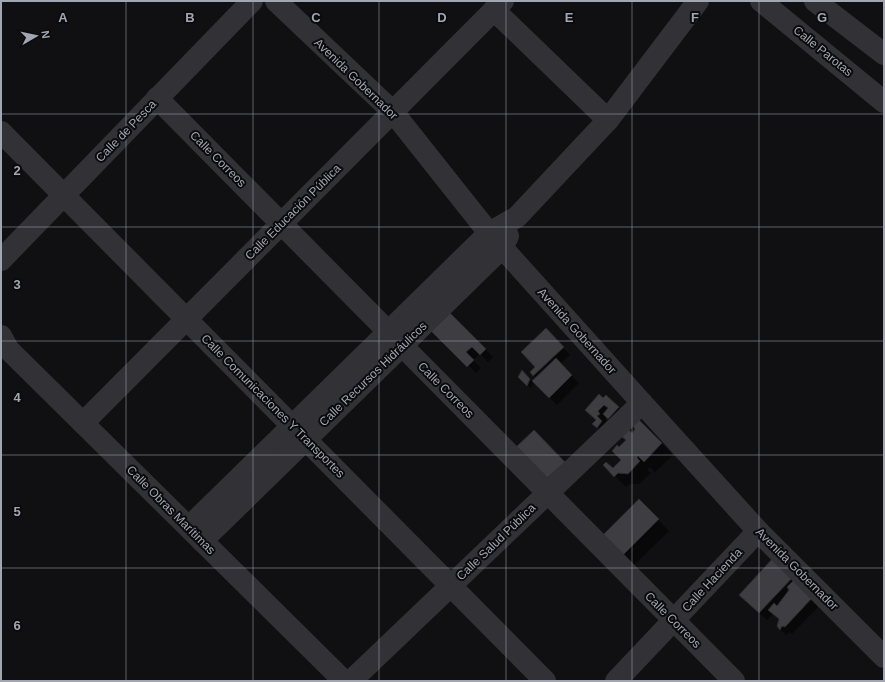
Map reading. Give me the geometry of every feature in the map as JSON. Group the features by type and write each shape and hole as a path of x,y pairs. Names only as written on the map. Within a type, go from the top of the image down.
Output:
{"street":[{"name":"Calle de Pesca","path":"1,260 252,1"},
{"name":"Avenida Gobernador","path":"276,1 393,112 496,240 642,403 758,531 884,657"},
{"name":"Calle Recursos Hidráulicos","path":"196,534 496,240 608,120 698,1"},
{"name":"Calle Parotas","path":"761,1 884,102"},
{"path":"815,1 884,54"},
{"name":"Calle Educación Pública","path":"83,423 499,6"},
{"path":"499,6 608,120"},
{"name":"Calle Correos","path":"157,98 734,681"},
{"name":"Calle Comunicaciones Y Transportes","path":"1,132 545,681"},
{"name":"Calle Obras Marítimas","path":"1,336 8,349 344,681"},
{"name":"Calle Salud Pública","path":"351,681 642,403"},
{"name":"Calle Hacienda","path":"616,681 758,531"}],"building":[{"path":"447,310 486,349 480,355 472,347 466,352 474,360 467,367 429,329"},
{"path":"546,328 564,347 533,376 530,372 535,367 521,352"},
{"path":"556,358 572,375 549,398 532,381"},
{"path":"522,370 530,379 527,386 518,377"},
{"path":"599,394 603,398 606,395 619,407 608,419 603,414 608,408 604,405 598,411 600,414 597,416 602,421 597,428 592,424 596,420 585,410"},
{"path":"638,419 662,443 644,462 638,456 637,458 640,461 628,474 618,473 614,477 603,465 606,462 613,468 621,460 612,451 617,445 619,447 626,440 622,437 629,430 632,433 635,429 632,425"},
{"path":"534,430 565,462 544,481 514,449"},
{"path":"639,499 659,519 619,559 599,539"},
{"path":"774,557 794,576 759,613 739,595"},
{"path":"795,579 813,597 785,627 782,626 780,630 777,626 779,619 768,610 774,603 777,606 789,590 787,587"}]}
